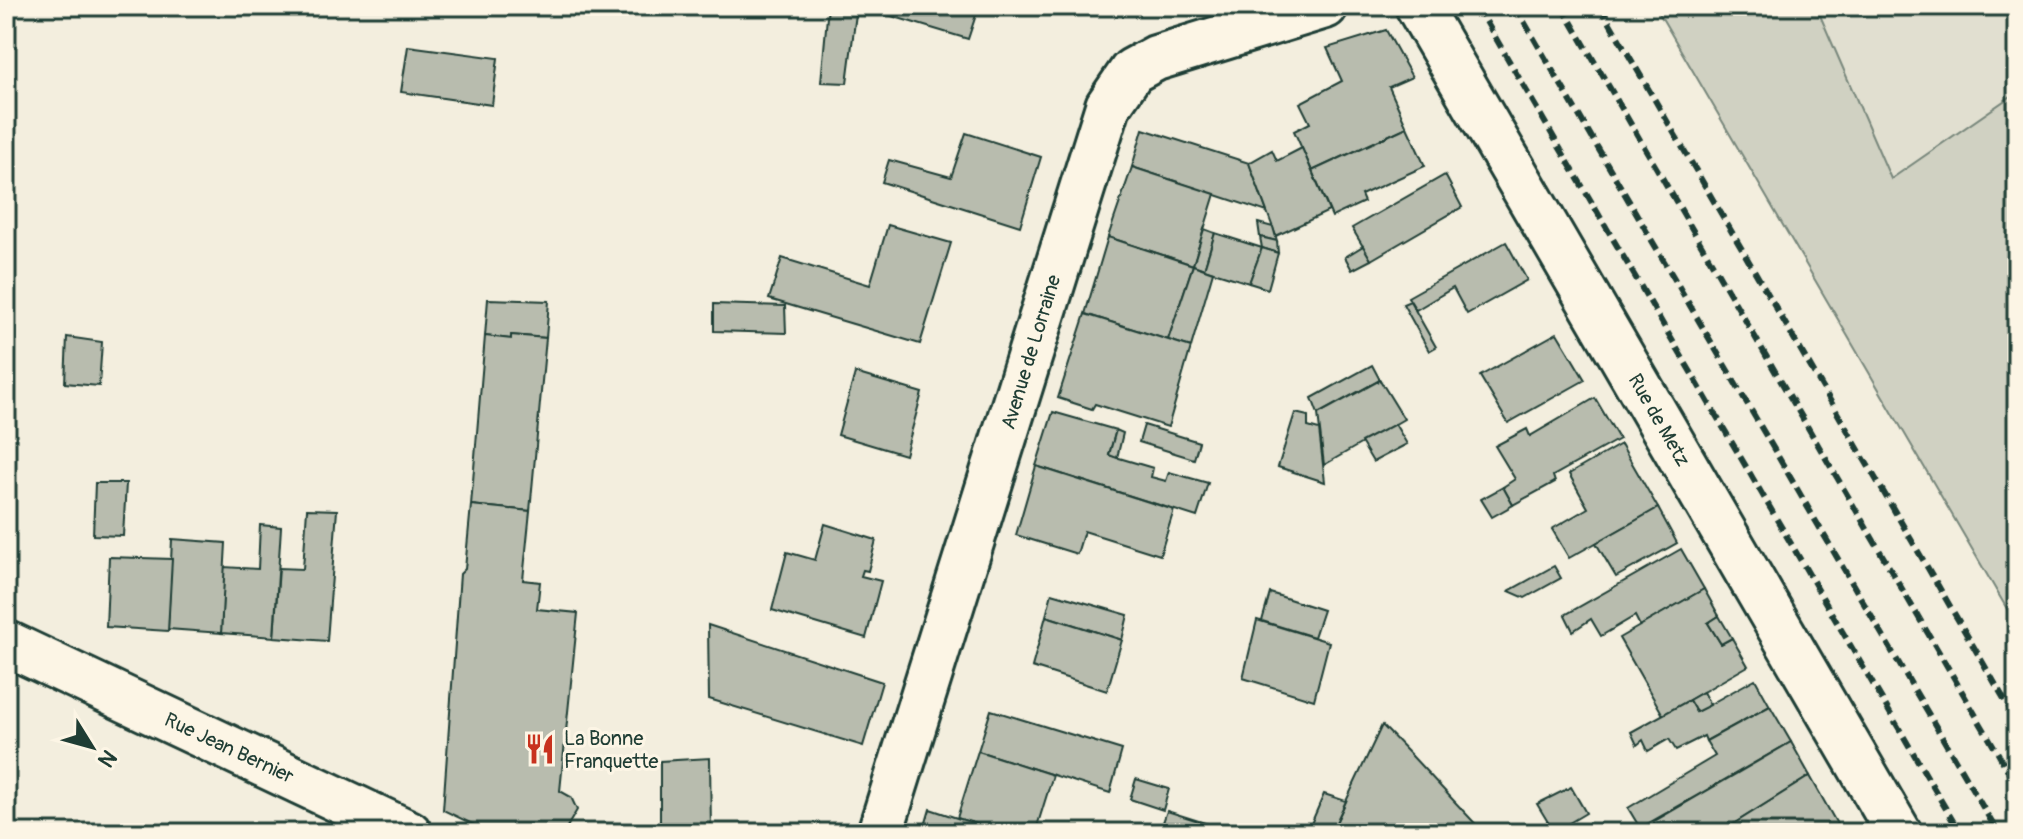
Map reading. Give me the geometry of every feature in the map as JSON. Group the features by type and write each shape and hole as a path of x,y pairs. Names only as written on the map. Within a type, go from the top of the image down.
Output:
{"street":[{"name":"Avenue de Lorraine","path":"880,833 1108,106 1132,71 1156,58 1325,6"},
{"name":"Rue de Metz","path":"1418,6 1899,833"},
{"name":"Rue Jean Bernier","path":"6,643 387,828"}],"shaded area":[{"path":"1655,6 1816,6 1891,179 2017,92 2017,626"},
{"path":"1816,6 2017,6 2017,92 1891,180"}],"building":[{"path":"828,6 857,6 847,83 821,82"},
{"path":"858,6 943,6 976,15 968,39"},
{"path":"1386,30 1412,77 1389,87 1407,127 1312,171 1294,131 1310,123 1300,103 1342,81 1327,48"},
{"path":"408,46 498,58 492,105 401,92"},
{"path":"1407,127 1425,166 1361,195 1364,202 1332,217 1312,171"},
{"path":"1143,129 1249,163 1267,212 1132,167"},
{"path":"966,133 1041,157 1020,226 882,182 889,160 951,177"},
{"path":"1302,148 1329,211 1276,236 1249,163 1272,150 1277,161"},
{"path":"1132,167 1215,194 1193,265 1108,237"},
{"path":"1445,175 1462,207 1371,260 1352,228"},
{"path":"1258,223 1273,227 1277,241 1260,237"},
{"path":"888,225 951,243 920,344 769,299 782,258 870,285"},
{"path":"1204,229 1215,233 1204,269 1193,265"},
{"path":"1215,233 1262,248 1249,283 1204,269"},
{"path":"1108,237 1193,265 1168,340 1085,314"},
{"path":"1260,237 1277,241 1278,253 1262,248"},
{"path":"1506,242 1527,280 1467,314 1453,288 1416,310 1408,297"},
{"path":"1363,246 1371,260 1352,270 1345,257"},
{"path":"1262,248 1278,253 1268,289 1249,283"},
{"path":"1193,265 1213,272 1191,347 1168,340"},
{"path":"488,299 549,301 546,338 485,336"},
{"path":"1410,301 1436,347 1429,351 1403,304"},
{"path":"714,304 785,306 786,333 714,331"},
{"path":"1085,314 1191,347 1168,427 1095,404 1092,409 1058,398"},
{"path":"1557,333 1585,380 1508,423 1480,376"},
{"path":"511,335 546,338 530,511 471,505 485,336 511,339"},
{"path":"67,337 102,342 99,386 65,383"},
{"path":"1372,365 1380,380 1318,414 1312,398"},
{"path":"855,373 922,393 905,455 838,435"},
{"path":"1380,380 1404,419 1324,465 1318,414"},
{"path":"1595,398 1619,439 1553,476 1555,482 1513,505 1503,487 1515,479 1495,446 1527,429 1530,436"},
{"path":"1053,412 1116,430 1109,455 1153,468 1151,477 1166,481 1169,472 1208,483 1197,517 1036,466"},
{"path":"1295,413 1308,416 1308,427 1319,430 1325,482 1278,467"},
{"path":"1395,424 1407,444 1373,462 1361,442"},
{"path":"1144,425 1199,442 1194,459 1139,442"},
{"path":"1116,430 1123,433 1117,458 1109,455"},
{"path":"1621,444 1658,508 1569,558 1552,529 1588,508 1569,474"},
{"path":"1036,466 1174,510 1160,555 1084,531 1077,554 1016,535"},
{"path":"95,483 126,483 123,536 93,535"},
{"path":"1503,487 1513,505 1492,517 1481,499"},
{"path":"471,505 530,511 523,580 540,582 537,609 578,613 560,791 571,797 577,810 567,827 575,830 573,833 491,833 443,810 460,574 465,569"},
{"path":"1658,508 1677,543 1616,577 1596,543"},
{"path":"307,509 337,510 327,641 274,637 279,568 303,569"},
{"path":"825,524 876,540 868,571 863,570 861,576 881,581 866,638 772,610 787,552 815,560"},
{"path":"260,525 281,527 274,637 221,633 224,567 258,569"},
{"path":"172,539 226,543 221,633 168,629"},
{"path":"1681,549 1704,589 1640,626 1635,616 1601,636 1591,619 1573,631 1565,615"},
{"path":"109,557 172,559 168,631 106,627"},
{"path":"1554,566 1561,578 1525,598 1509,591"},
{"path":"1704,589 1719,616 1708,623 1721,644 1732,638 1748,666 1663,715 1619,638"},
{"path":"1052,593 1128,615 1122,640 1046,616"},
{"path":"1270,593 1323,610 1314,637 1262,621"},
{"path":"1046,616 1122,640 1107,691 1032,667"},
{"path":"1719,616 1732,638 1721,644 1708,623"},
{"path":"1257,620 1329,642 1314,700 1243,678"},
{"path":"708,625 882,682 863,746 709,699"},
{"path":"1755,679 1770,706 1706,741 1704,736 1676,750 1669,739 1648,751 1643,740 1637,745 1631,732 1689,700 1696,712"},
{"path":"1703,692 1710,705 1696,712 1689,700"},
{"path":"1770,706 1791,742 1640,828 1628,808 1715,756 1706,741"},
{"path":"991,710 1122,750 1110,793 978,751"},
{"path":"1382,725 1412,756 1484,833 1331,833"},
{"path":"1791,742 1810,776 1719,833 1683,833 1680,829 1674,833 1659,833 1653,822"},
{"path":"978,751 1053,775 1035,833 1005,833 957,818"},
{"path":"710,758 711,833 660,833 660,761"},
{"path":"1810,776 1842,833 1719,833"},
{"path":"1136,779 1169,789 1163,810 1130,799"},
{"path":"1571,787 1586,813 1554,832 1537,804"},
{"path":"1324,794 1346,801 1331,833 1307,833"},
{"path":"930,809 957,818 1005,833 923,833"},
{"path":"1167,811 1224,829 1223,833 1176,833 1161,828"}],"railway":[{"path":"1477,6 1960,833"},
{"path":"1515,6 1998,833"},
{"path":"1562,6 2017,786"},
{"path":"1600,6 2017,721"}],"place":[{"name":"La Bonne Franquette","path":"540,749"}]}
